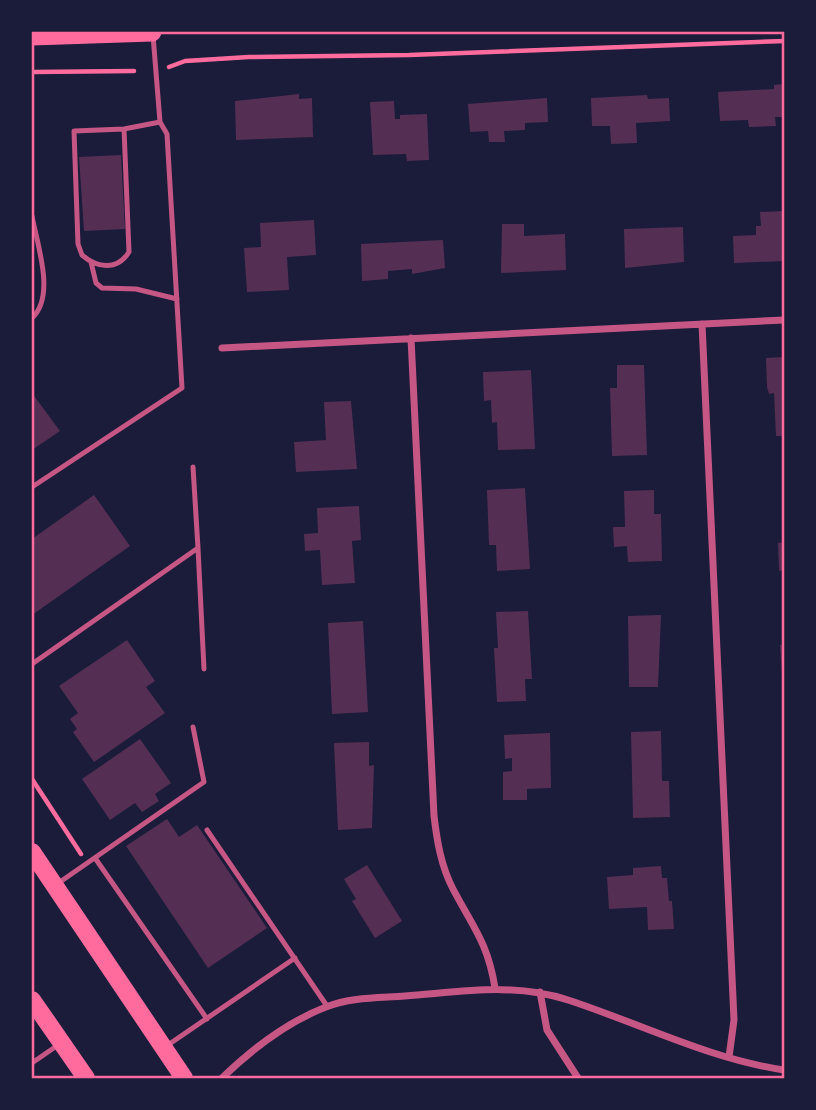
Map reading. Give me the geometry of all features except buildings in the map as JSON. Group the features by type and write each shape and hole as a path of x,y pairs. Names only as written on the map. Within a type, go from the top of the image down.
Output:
{"highway":[{"path":"32,36 152,32"}],"main road":[{"path":"32,852 184,1079"},
{"path":"32,1000 86,1079"}],"street":[{"path":"222,348 785,320"},
{"path":"702,324 734,1020 729,1057"},
{"path":"411,338 434,816 444,866 484,941 495,988"},
{"path":"222,1079 280,1031 327,1006 358,999 495,988 540,992 729,1057 785,1070"},
{"path":"540,992 547,1030 578,1079"}],"lane":[{"path":"32,487 182,388 167,134 160,122 152,32"},
{"path":"124,129 129,252 124,260 113,265 91,262 82,255 78,244 74,131 124,129 160,122"},
{"path":"32,216 44,286 38,312 32,318"},
{"path":"91,262 96,283 102,288 136,289 177,299"},
{"path":"193,467 204,669"},
{"path":"32,664 198,548"},
{"path":"55,886 204,782 193,727"},
{"path":"206,830 327,1006"},
{"path":"95,858 206,1019"},
{"path":"164,1048 295,958"},
{"path":"32,1063 61,1042"}],"path":[{"path":"169,67 185,61 249,57 409,55 785,41"},
{"path":"32,72 134,71"},
{"path":"32,779 87,864"}]}
